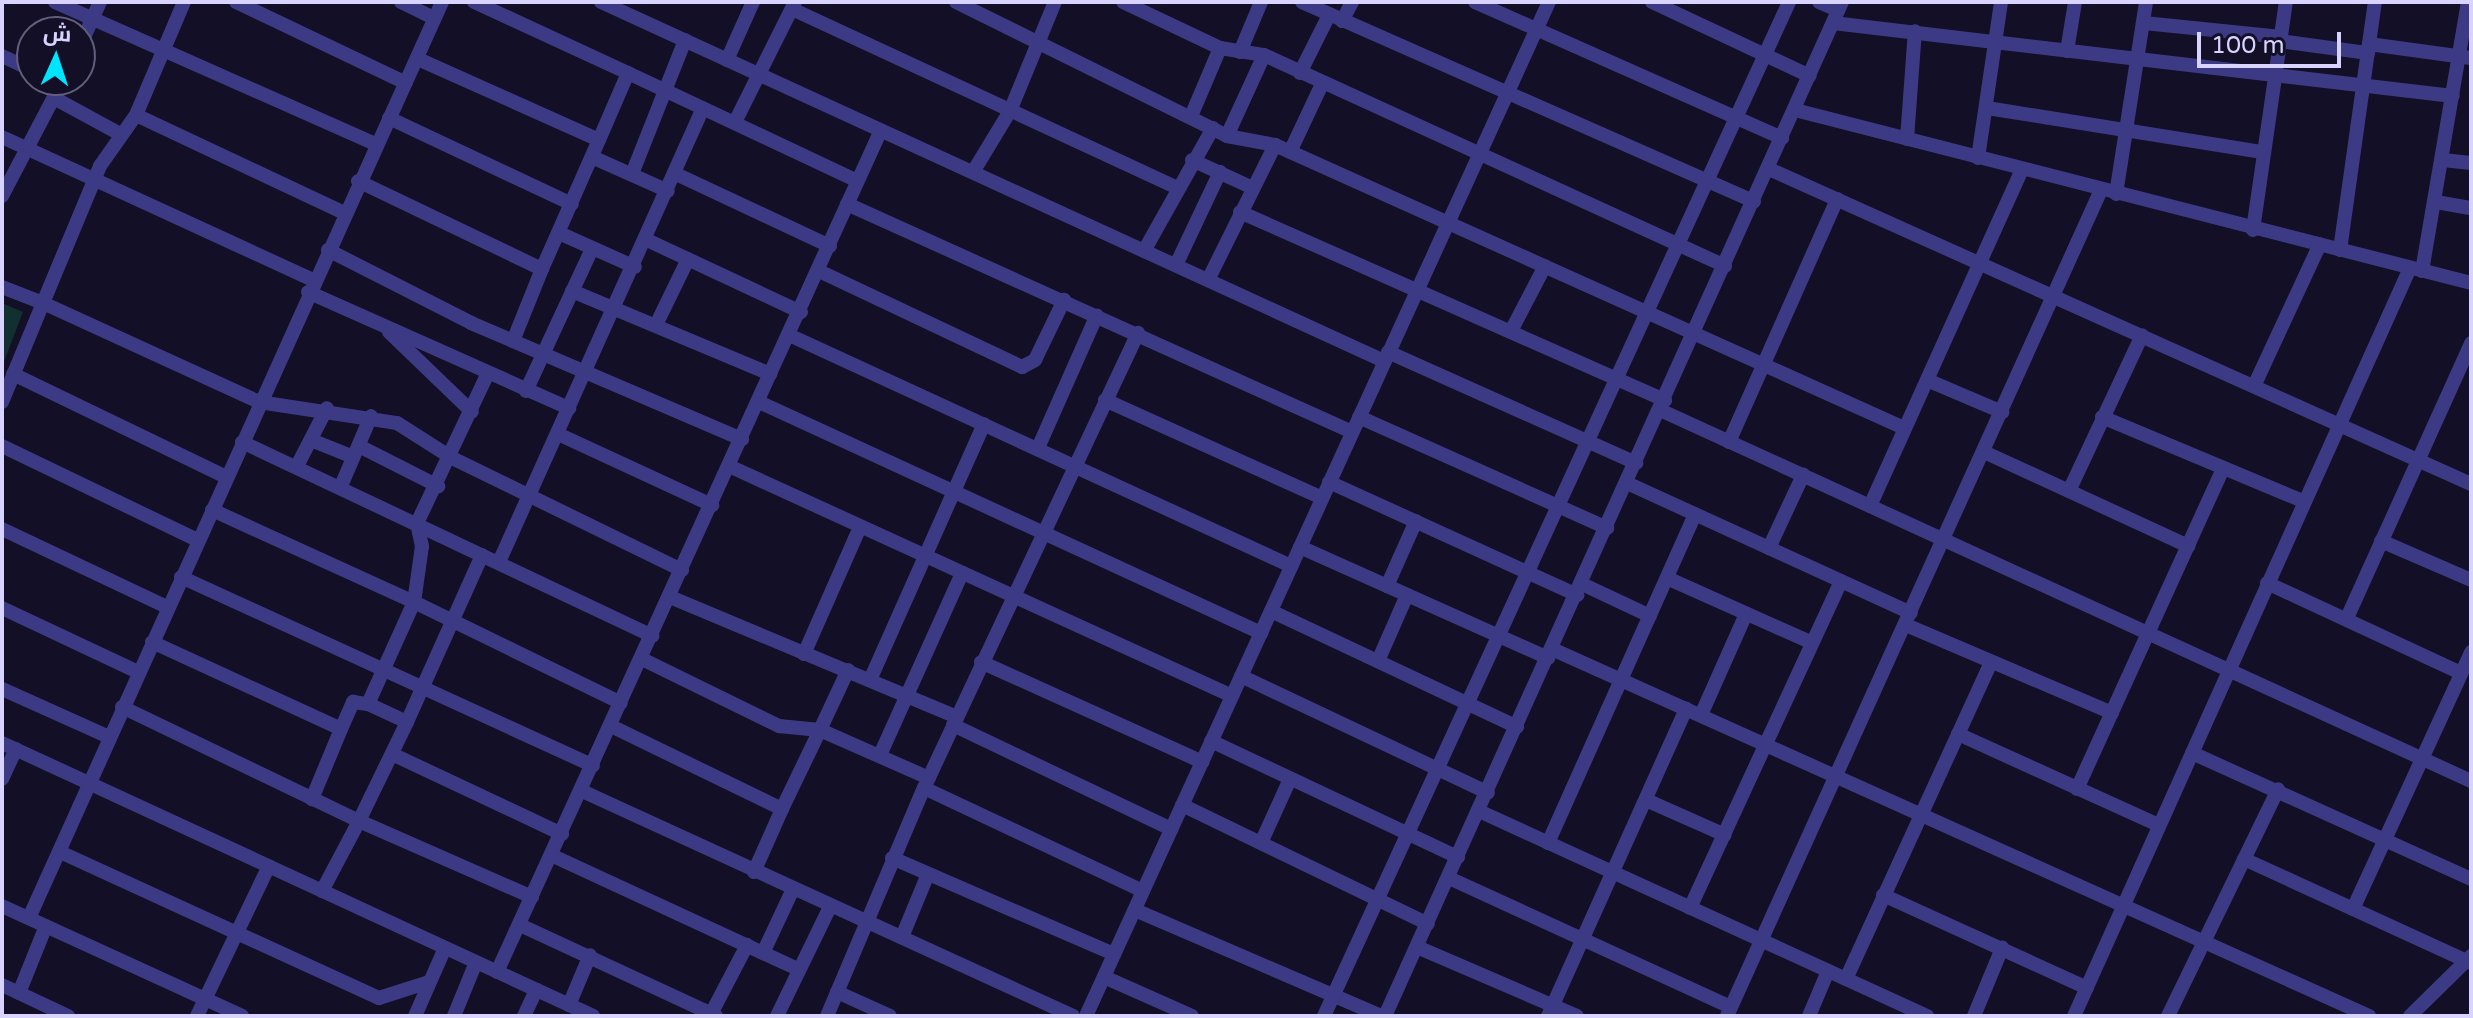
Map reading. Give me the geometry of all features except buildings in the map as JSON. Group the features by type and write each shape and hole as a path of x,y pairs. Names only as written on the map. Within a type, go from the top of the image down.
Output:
{"street":[{"path":"55,2 86,16"},
{"path":"2,402 94,182 120,134 136,115 184,2"},
{"path":"236,2 406,83"},
{"path":"401,2 434,18"},
{"path":"29,918 310,286 442,2"},
{"path":"474,2 857,181"},
{"path":"601,2 1208,280 1636,463"},
{"path":"727,60 753,2"},
{"path":"956,2 1192,114 1227,136 1275,145 1904,428"},
{"path":"973,172 1010,111 1055,2"},
{"path":"1123,2 1220,48 1264,55 1321,86 1725,266"},
{"path":"1240,52 1261,2"},
{"path":"1302,2 1509,90 1754,201"},
{"path":"1300,73 1336,18 1352,2"},
{"path":"1475,2 1782,138"},
{"path":"1086,1016 1549,2"},
{"path":"1652,2 1810,76"},
{"path":"1324,1016 1789,2"},
{"path":"1819,2 1838,12 1915,31 2273,79 2453,96"},
{"path":"1978,158 2001,2"},
{"path":"2067,51 2075,2"},
{"path":"1449,878 1729,1012 2053,296 2108,192 2127,133 2146,2"},
{"path":"2253,230 2286,2"},
{"path":"2340,250 2375,2"},
{"path":"2074,1016 2337,424 2416,269 2436,202 2453,96 2465,57 2468,2"},
{"path":"735,122 794,5 1010,111 1174,186"},
{"path":"1135,910 1383,1016 1488,793 1838,12"},
{"path":"96,20 375,144"},
{"path":"2144,23 2465,57"},
{"path":"1907,139 1915,31"},
{"path":"632,174 685,40"},
{"path":"1192,114 1220,48"},
{"path":"1227,136 1264,55"},
{"path":"418,59 599,140"},
{"path":"513,341 628,73"},
{"path":"1290,152 1321,86"},
{"path":"2,196 29,149 53,96"},
{"path":"71,96 120,134"},
{"path":"1987,108 2127,133 2263,152"},
{"path":"499,562 635,267 703,109"},
{"path":"1795,110 2253,230 2471,283"},
{"path":"136,115 344,213"},
{"path":"389,118 572,204"},
{"path":"1144,251 1174,186 1213,128"},
{"path":"497,972 801,312 881,130"},
{"path":"2,137 310,286 386,328 569,408"},
{"path":"1208,280 1275,145"},
{"path":"592,157 668,191"},
{"path":"1192,160 1253,188"},
{"path":"2443,160 2471,163"},
{"path":"1769,169 2255,384 2471,484"},
{"path":"1870,506 2022,169"},
{"path":"1176,265 1220,172"},
{"path":"676,174 830,246"},
{"path":"358,181 542,269"},
{"path":"1729,442 1837,199"},
{"path":"2436,202 2471,208"},
{"path":"847,204 1352,432"},
{"path":"1240,212 1617,378 1729,442 2471,781"},
{"path":"559,233 635,267"},
{"path":"647,240 801,312"},
{"path":"2255,384 2320,244"},
{"path":"526,391 592,249"},
{"path":"328,250 513,341 742,439"},
{"path":"656,325 688,259"},
{"path":"1511,331 1545,266"},
{"path":"819,271 1022,367 1035,360 1064,300"},
{"path":"2,287 259,402 327,408 371,416 432,440 452,458 682,570"},
{"path":"572,291 770,374"},
{"path":"1038,448 1097,315"},
{"path":"386,328 472,412"},
{"path":"827,1016 865,920 981,662 1138,333"},
{"path":"789,335 1291,566"},
{"path":"2069,491 2142,335"},
{"path":"2347,618 2417,460 2465,370 2471,343"},
{"path":"368,704 414,602 422,546 417,523 452,458 488,373"},
{"path":"13,374 226,477"},
{"path":"1927,380 2002,412"},
{"path":"1105,400 1322,498"},
{"path":"759,402 1044,529 1261,633"},
{"path":"297,466 327,408"},
{"path":"341,486 371,416"},
{"path":"1359,417 1607,528"},
{"path":"2102,417 2303,501"},
{"path":"870,680 984,424"},
{"path":"558,434 712,505"},
{"path":"311,440 356,452 438,486"},
{"path":"242,442 341,486 653,636"},
{"path":"2,446 197,540"},
{"path":"1984,452 2188,546"},
{"path":"729,466 1232,696"},
{"path":"2077,789 2223,468"},
{"path":"1769,548 1803,475"},
{"path":"1329,482 1528,572 1650,616"},
{"path":"1627,483 1841,581 1991,663 2112,713"},
{"path":"212,510 453,620 621,703"},
{"path":"1548,843 1695,514"},
{"path":"1387,586 1416,521"},
{"path":"804,654 860,527"},
{"path":"2,529 167,607"},
{"path":"2381,541 2471,580"},
{"path":"1300,547 1499,636 1623,680 1920,814 2122,910 2369,1016"},
{"path":"322,891 392,754 482,555"},
{"path":"880,755 962,573"},
{"path":"181,577 593,766"},
{"path":"1667,578 1812,643"},
{"path":"1690,908 1841,581"},
{"path":"2267,583 2461,673"},
{"path":"1378,661 1407,595"},
{"path":"670,597 906,694 1171,829"},
{"path":"2,608 138,672"},
{"path":"1271,611 1517,727"},
{"path":"1701,715 1746,614"},
{"path":"152,642 341,729"},
{"path":"2353,909 2471,652"},
{"path":"642,659 779,726 820,730 880,755 926,783 1143,891"},
{"path":"981,662 1202,762"},
{"path":"1846,979 1991,663"},
{"path":"754,872 848,670"},
{"path":"1241,676 1488,793"},
{"path":"2,689 109,737"},
{"path":"312,799 353,702 368,704 407,722"},
{"path":"122,707 359,821 532,897"},
{"path":"1550,1010 1686,709"},
{"path":"611,726 782,809"},
{"path":"1958,734 2159,825"},
{"path":"1211,741 1458,857"},
{"path":"2,779 9,746 593,1016"},
{"path":"2192,753 2278,789 2385,842 2471,879"},
{"path":"392,754 562,834"},
{"path":"1261,843 1290,779"},
{"path":"2168,1016 2278,789"},
{"path":"582,791 1073,1016"},
{"path":"1646,800 1725,835"},
{"path":"1182,805 1428,924"},
{"path":"1479,811 1927,1016"},
{"path":"60,852 379,998 429,982"},
{"path":"551,855 796,968"},
{"path":"892,858 1114,954"},
{"path":"2244,859 2469,959 2410,1016"},
{"path":"197,1016 269,866"},
{"path":"902,937 928,874"},
{"path":"763,953 793,889"},
{"path":"1883,895 2087,988"},
{"path":"777,1016 796,968 831,905"},
{"path":"2,906 242,1016"},
{"path":"520,925 714,1015 747,945"},
{"path":"19,993 46,926"},
{"path":"1417,947 1550,1010 1577,1016"},
{"path":"415,1016 445,948"},
{"path":"1974,1016 2002,948"},
{"path":"569,1005 590,955"},
{"path":"454,1016 476,962"},
{"path":"1809,1016 1828,971"},
{"path":"1104,977 1192,1016"},
{"path":"2,985 68,1016"},
{"path":"524,1016 536,990"},
{"path":"837,992 890,1016"}],"green space":[{"path":"2,303 23,312 2,367"}]}
